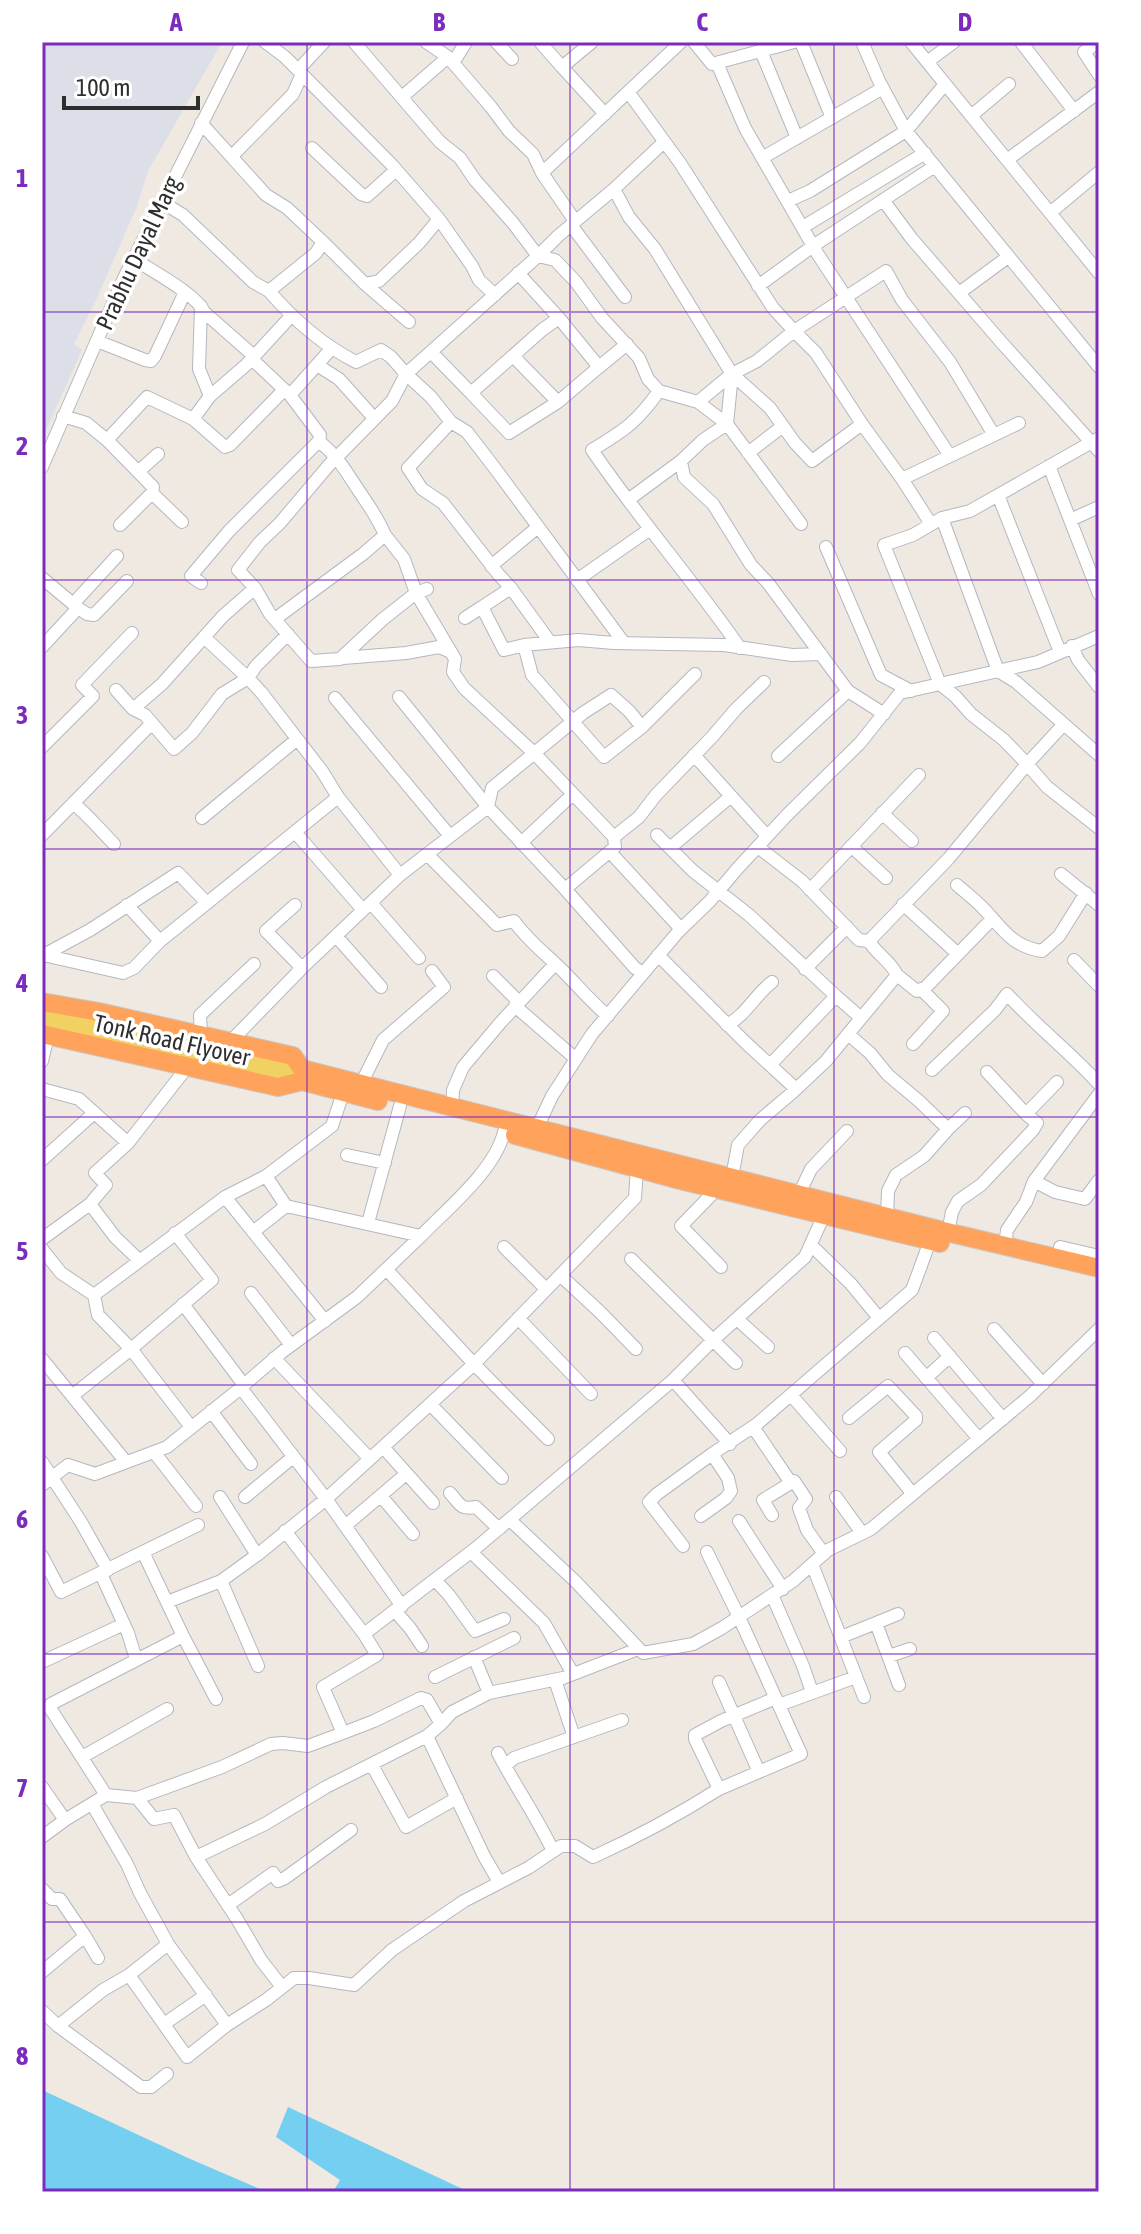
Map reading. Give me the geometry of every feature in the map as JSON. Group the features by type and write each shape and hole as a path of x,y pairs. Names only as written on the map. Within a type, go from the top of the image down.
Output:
{"highway":[{"path":"42,1002 293,1056 300,1075 343,1093 717,1189 1099,1279"},
{"path":"45,1031 278,1087 300,1075 361,1084 1099,1268"}],"main road":[{"name":"Tonk Road Flyover","path":"42,1011 300,1075"},
{"name":"Tonk Road Flyover","path":"45,1031 275,1069"}],"street":[{"name":"Prabhu Dayal Marg","path":"42,467 134,259 243,42"},
{"path":"265,42 300,72 396,170 439,219 479,280 495,295"},
{"path":"232,156 293,94 300,72 324,42"},
{"path":"354,42 440,142 460,158 538,256 555,260 576,282 602,318 639,358 648,379 659,391 698,402 727,424 801,524"},
{"path":"426,42 450,60 509,131 533,154 573,223 625,297"},
{"path":"402,97 450,60 466,42"},
{"path":"497,42 512,59"},
{"path":"540,42 605,114"},
{"path":"562,67 592,42"},
{"path":"542,173 681,42"},
{"path":"694,42 712,64 794,42"},
{"path":"801,42 832,118"},
{"path":"862,42 906,131 1099,367"},
{"path":"911,42 1099,273"},
{"path":"1021,42 1074,111"},
{"path":"1098,42 1084,52 1099,75"},
{"path":"927,62 950,43"},
{"path":"769,47 797,138"},
{"path":"717,63 745,128 813,246 950,456"},
{"path":"788,201 810,191 906,131 945,84"},
{"path":"971,116 1009,84"},
{"path":"762,158 883,88"},
{"path":"1007,160 1099,92"},
{"path":"629,93 680,163 773,308 816,353 862,424 937,521 998,671 1016,682 1099,755"},
{"path":"201,123 266,195 287,208 409,322"},
{"path":"451,652 439,647 311,661 238,570 337,457 392,401 406,374 664,142"},
{"path":"312,148 361,194 367,196 396,170"},
{"path":"803,227 925,153"},
{"path":"758,286 935,166"},
{"path":"1050,213 1099,172"},
{"path":"614,189 629,217 655,249 732,374 770,408 812,461 862,424"},
{"path":"883,200 912,239 1002,343 1097,444 1049,466 970,511 937,521 913,535 884,545 940,684 1004,740 1047,787 1099,828"},
{"path":"162,202 183,215 253,282 269,291 332,348 356,362 381,350 391,357 451,422 467,432 624,643"},
{"path":"365,284 379,281 439,219"},
{"path":"269,291 316,253 323,242"},
{"path":"959,293 1008,257"},
{"path":"134,259 201,305 204,312 254,356 254,361 287,393 320,435 319,441 204,559 191,576 201,583"},
{"path":"698,402 732,374 757,361 794,331 886,271 902,300 950,362 994,435"},
{"path":"518,273 599,367"},
{"path":"97,341 151,361 185,292"},
{"path":"201,305 199,369 210,396"},
{"path":"193,419 210,396 254,356 292,315"},
{"path":"471,393 559,318"},
{"path":"431,352 509,433 558,402 627,344"},
{"path":"107,440 141,395 193,419 225,447 230,445 332,348"},
{"path":"513,356 558,402"},
{"path":"317,365 339,379 374,418"},
{"path":"727,424 732,374"},
{"path":"659,391 644,412 626,429 592,450 740,648"},
{"path":"63,416 86,423 153,487 152,493 120,525"},
{"path":"451,422 408,468 422,489 443,503 550,642"},
{"path":"902,479 1019,423"},
{"path":"628,500 727,424"},
{"path":"748,453 783,426"},
{"path":"319,441 337,457 378,517 385,535 404,559 455,659 453,672 464,688 535,754 614,837 615,847 565,889"},
{"path":"139,471 158,454"},
{"path":"681,461 684,477 713,504 751,565 768,583 848,691 884,714"},
{"path":"1049,466 1099,594"},
{"path":"152,493 182,522"},
{"path":"998,495 1066,649 1099,687"},
{"path":"1070,520 1099,507"},
{"path":"491,566 538,527"},
{"path":"577,580 650,529"},
{"path":"275,619 385,535"},
{"path":"826,547 881,675 911,691"},
{"path":"42,647 117,556"},
{"path":"42,578 90,616 127,581"},
{"path":"133,709 162,684 223,616 255,588"},
{"path":"465,618 511,588"},
{"path":"340,659 383,619 422,591"},
{"path":"482,607 504,650 578,640 724,645 792,655 821,654"},
{"path":"42,747 93,696 82,685 132,633"},
{"path":"116,690 133,709 145,715 174,749 192,733 222,694 248,678 288,634"},
{"path":"537,1128 552,1096 592,1034 681,929 767,836 860,743 900,693 1038,662 1099,636"},
{"path":"204,637 261,692 400,875"},
{"path":"524,645 532,675 604,757 642,727 695,674"},
{"path":"614,837 639,817 764,682"},
{"path":"778,756 848,691"},
{"path":"231,1041 400,875 488,807 492,788 572,723 611,695 642,727"},
{"path":"399,697 488,807 635,968 643,973"},
{"path":"335,698 450,836"},
{"path":"42,835 152,723"},
{"path":"869,941 949,858 1064,724"},
{"path":"202,818 296,740"},
{"path":"694,755 767,836"},
{"path":"810,890 919,775"},
{"path":"521,843 573,794"},
{"path":"42,956 123,973 134,968 160,941 338,797"},
{"path":"671,847 730,797"},
{"path":"73,803 89,815 114,844"},
{"path":"882,813 912,841"},
{"path":"295,832 419,958"},
{"path":"657,835 693,871 749,915 861,1018"},
{"path":"851,846 886,878"},
{"path":"758,847 810,890 859,940 869,941"},
{"path":"610,852 681,929"},
{"path":"427,854 497,925 514,921 526,938 608,1016"},
{"path":"42,956 90,930 178,873 207,903"},
{"path":"1061,874 1099,905"},
{"path":"957,885 982,906 1003,932 1026,948 1042,951 1059,936 1086,893"},
{"path":"903,904 958,954"},
{"path":"127,905 160,941"},
{"path":"295,905 266,931 302,968"},
{"path":"869,941 892,965 897,975 917,991 925,988 992,919"},
{"path":"805,969 847,927"},
{"path":"336,936 381,987"},
{"path":"658,955 796,1089"},
{"path":"1074,960 1099,986"},
{"path":"201,1035 200,1015 254,964"},
{"path":"452,1107 453,1090 463,1067 555,964"},
{"path":"361,1084 383,1040 444,987 432,971"},
{"path":"732,1177 738,1145 760,1120 826,1061 897,975"},
{"path":"493,976 517,1004 576,1059"},
{"path":"727,1025 744,1013 772,982"},
{"path":"913,1044 943,1011 921,989"},
{"path":"932,1070 995,1010 1007,994 1028,1018 1078,1061 1099,1084"},
{"path":"770,1065 836,996"},
{"path":"42,1061 47,1040 45,1031"},
{"path":"848,1034 948,1129"},
{"path":"42,1239 90,1204 106,1185 95,1173 128,1143 188,1066"},
{"path":"948,1232 958,1201 981,1185 1037,1123 987,1072"},
{"path":"1026,1114 1057,1082"},
{"path":"42,1089 79,1099 128,1143"},
{"path":"94,1295 225,1197 266,1176 332,1126 343,1093"},
{"path":"1005,1246 1007,1230 1026,1202 1034,1181 1099,1094"},
{"path":"368,1223 400,1106"},
{"path":"42,1160 94,1113"},
{"path":"887,1217 888,1191 896,1175 924,1156 965,1113"},
{"path":"799,1194 811,1169 847,1131"},
{"path":"47,1481 68,1465 95,1474 167,1447 387,1270 484,1170 504,1132"},
{"path":"347,1155 385,1163"},
{"path":"167,1602 221,1581 257,1555 326,1499 474,1364 635,1198 637,1168"},
{"path":"266,1176 286,1206 421,1236"},
{"path":"1085,1199 1099,1180"},
{"path":"1034,1181 1055,1192 1099,1203"},
{"path":"717,1189 681,1226 721,1267"},
{"path":"225,1197 325,1321"},
{"path":"90,1204 115,1237 139,1260"},
{"path":"253,1232 286,1206"},
{"path":"364,1634 471,1552 673,1380 805,1257 824,1215"},
{"path":"72,1396 212,1280 175,1233"},
{"path":"683,1546 649,1502 753,1427 912,1290 930,1241"},
{"path":"811,1245 851,1284 879,1318"},
{"path":"504,1247 546,1289"},
{"path":"1060,1247 1099,1256"},
{"path":"42,1249 61,1273 94,1295 98,1315 131,1349 191,1427"},
{"path":"631,1259 736,1363"},
{"path":"387,1270 548,1439"},
{"path":"560,1275 636,1349"},
{"path":"251,1293 291,1345"},
{"path":"183,1304 345,1526 422,1646"},
{"path":"518,1318 591,1394"},
{"path":"737,1319 768,1347"},
{"path":"994,1329 1043,1384"},
{"path":"450,1493 463,1508 476,1507 505,1524 576,1582 643,1653 693,1644 777,1592 824,1554 871,1529 1043,1384 1099,1329"},
{"path":"934,1338 1003,1419"},
{"path":"905,1353 979,1439"},
{"path":"926,1378 950,1356"},
{"path":"274,1358 370,1459"},
{"path":"42,1359 126,1462"},
{"path":"673,1380 730,1444"},
{"path":"849,1418 888,1386 916,1416 916,1420 879,1452 912,1493"},
{"path":"791,1395 840,1451"},
{"path":"430,1404 502,1478"},
{"path":"211,1411 251,1464"},
{"path":"753,1427 791,1483"},
{"path":"383,1447 433,1503"},
{"path":"154,1452 196,1506"},
{"path":"701,1516 731,1491 728,1478 712,1454"},
{"path":"245,1497 293,1457"},
{"path":"42,1462 47,1481 81,1522 105,1572 136,1659"},
{"path":"345,1526 406,1474"},
{"path":"772,1515 763,1500 794,1481 806,1499 799,1508 807,1530 824,1554"},
{"path":"381,1496 413,1534"},
{"path":"220,1497 257,1555"},
{"path":"836,1497 862,1533"},
{"path":"739,1521 777,1592 812,1692"},
{"path":"42,1556 61,1592 198,1525"},
{"path":"285,1531 377,1655 320,1682 343,1733"},
{"path":"143,1552 216,1699"},
{"path":"471,1552 544,1623 573,1674"},
{"path":"129,1975 187,2057 294,1978 354,1985 416,1933 464,1901 528,1868 561,1846 575,1846 593,1857 646,1832 719,1789 801,1754 707,1552"},
{"path":"812,1564 864,1697"},
{"path":"435,1580 475,1631 504,1619"},
{"path":"221,1581 258,1666"},
{"path":"841,1637 898,1614"},
{"path":"876,1623 899,1685"},
{"path":"42,1662 124,1624"},
{"path":"106,1795 50,1708 51,1704 183,1636"},
{"path":"435,1677 514,1638"},
{"path":"196,1857 265,1824 326,1787 427,1736 452,1712 489,1693 555,1680 638,1649"},
{"path":"889,1656 910,1649"},
{"path":"474,1657 489,1693"},
{"path":"719,1789 695,1735 733,1716 856,1677"},
{"path":"555,1680 574,1737"},
{"path":"719,1682 759,1772"},
{"path":"42,1837 106,1795 137,1798 222,1767 271,1744 308,1746 374,1721 421,1698 427,1700 441,1724"},
{"path":"82,1757 167,1709"},
{"path":"505,1766 514,1758 622,1720"},
{"path":"427,1736 499,1882"},
{"path":"498,1753 553,1851"},
{"path":"372,1765 406,1827 457,1798"},
{"path":"43,1791 65,1820"},
{"path":"137,1798 154,1819 174,1815 196,1857 261,1960 282,1987"},
{"path":"92,1804 168,1944 227,2025"},
{"path":"228,1905 273,1873 278,1881 285,1878 351,1830"},
{"path":"45,1898 60,1899 98,1958"},
{"path":"42,1972 85,1936"},
{"path":"58,2026 168,1944"},
{"path":"164,2024 206,1995"},
{"path":"42,2011 141,2087 151,2087 167,2074"}],"shaded area":[{"path":"42,42 222,42 148,171 137,206 74,344 82,350 42,439"}],"water":[{"path":"42,2090 188,2158 267,2192 42,2192"},
{"path":"288,2107 469,2192 333,2192 340,2180 276,2137"}]}
